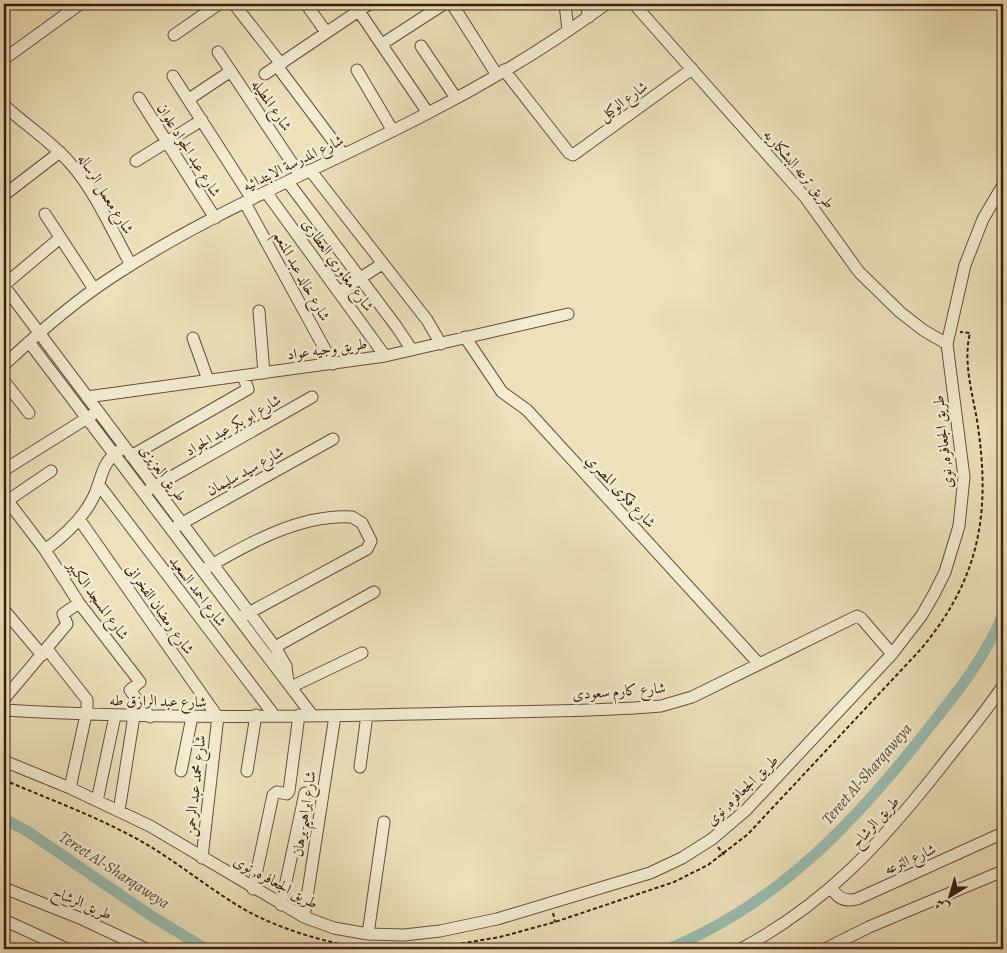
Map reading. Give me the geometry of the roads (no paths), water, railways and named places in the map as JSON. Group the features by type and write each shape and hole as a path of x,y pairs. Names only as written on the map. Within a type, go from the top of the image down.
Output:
{"street":[{"path":"4,59 80,4"},
{"path":"174,35 219,4"},
{"path":"234,4 343,154"},
{"path":"306,4 326,32"},
{"path":"265,74 326,32 356,7 369,4"},
{"path":"382,44 444,4"},
{"path":"452,4 500,73"},
{"path":"565,4 568,30"},
{"path":"586,4 588,17"},
{"name":"شارع المدرسة الابتدائيه","path":"4,365 38,333 94,289 131,264 215,218 456,98 500,73 606,4"},
{"name":"طريق ترعه البشكاريه","path":"634,4 805,198 859,272 900,312 923,330 947,344"},
{"path":"356,7 428,113"},
{"path":"421,46 456,98"},
{"name":"شارع المطيله","path":"218,52 305,173 382,264 426,320 441,344"},
{"name":"شارع الوكيل","path":"500,73 572,155 692,69"},
{"path":"357,70 393,131"},
{"path":"188,99 231,71"},
{"name":"شارع خالد عبد المنعم","path":"174,76 249,201 333,364"},
{"name":"شارع عبد الجواد علوان","path":"139,98 215,218"},
{"name":"شارع معمل الرساله","path":"4,105 60,152 82,178 131,264"},
{"path":"136,160 202,120"},
{"path":"4,195 60,152"},
{"path":"288,182 412,350"},
{"name":"طريق الجعافره, نوى","path":"4,761 70,788 164,834 253,889 304,917 334,928 368,934 404,935 422,933 497,919 650,873 682,858 718,835 746,810 892,654 922,615 948,565 959,526 964,477 947,344 965,265 983,219 1003,184"},
{"name":"شارع مغاوري العطارى","path":"266,192 385,356"},
{"path":"45,214 94,289"},
{"path":"4,285 60,238"},
{"path":"339,292 382,264"},
{"name":"طريق العزيزى","path":"4,285 38,333 214,564 289,685 312,715"},
{"path":"259,311 264,373"},
{"name":"طريق وجيه عواد","path":"87,398 385,356 568,314"},
{"name":"شارع فكرى المصري","path":"465,337 502,392 527,410 759,664"},
{"path":"193,338 208,380"},
{"name":"طريق العزيزى","path":"29,342 203,571 275,647 286,666 289,685"},
{"path":"45,550 79,519 99,485 106,463 114,454 128,451 248,389 243,376"},
{"path":"4,381 29,414"},
{"name":"شارع ابو بكر عبد الجواد","path":"144,493 312,398"},
{"path":"4,470 98,411"},
{"name":"شارع سيد سليمان","path":"172,529 333,439"},
{"path":"6,499 51,471"},
{"name":"شارع احمد السعيد","path":"99,485 274,715"},
{"name":"شارع المسجد الكبير","path":"6,499 45,550 79,603 140,682 130,690 150,716"},
{"path":"203,571 264,537 296,524 327,517 343,516 352,517 362,523 371,541 366,549 244,615"},
{"name":"شارع رمضان الفخرانى","path":"79,519 217,716"},
{"path":"275,647 374,592"},
{"path":"4,699 68,624 63,614 79,603"},
{"path":"4,610 86,695 88,705 70,788"},
{"name":"شارع كارم سعودى","path":"312,715 335,716 661,706 692,697 857,616 861,618 892,654"},
{"path":"289,685 362,653"},
{"name":"طريق الرشاح","path":"741,949 786,923 832,888 872,850 908,808 1003,686"},
{"name":"شارع عبد الرازق طه","path":"4,710 115,716 312,715"},
{"path":"247,772 256,715"},
{"path":"253,889 273,795 275,793 285,794 289,791 299,715"},
{"path":"360,766 367,715"},
{"path":"97,801 115,716"},
{"path":"119,811 134,716"},
{"name":"شارع محمد عبد الرحمن","path":"202,858 217,716"},
{"name":"شارع ابراهيم برهان","path":"304,917 335,716"},
{"path":"182,771 192,717"},
{"path":"281,905 305,792"},
{"path":"368,934 384,822"},
{"name":"شارع الترعه","path":"832,888 839,898 851,901 1003,833"},
{"path":"825,949 869,927 1003,871"},
{"name":"طريق الرشاح","path":"4,888 82,918 146,949"},
{"path":"4,920 67,949"}],"waterway":[{"name":"Tereet Al-Sharqaweya","path":"668,949 708,930 746,908 781,883 845,825 904,759 961,686 989,644 1003,614"},
{"name":"Tereet Al-Sharqaweya","path":"4,819 27,831 153,917 206,949"}]}
